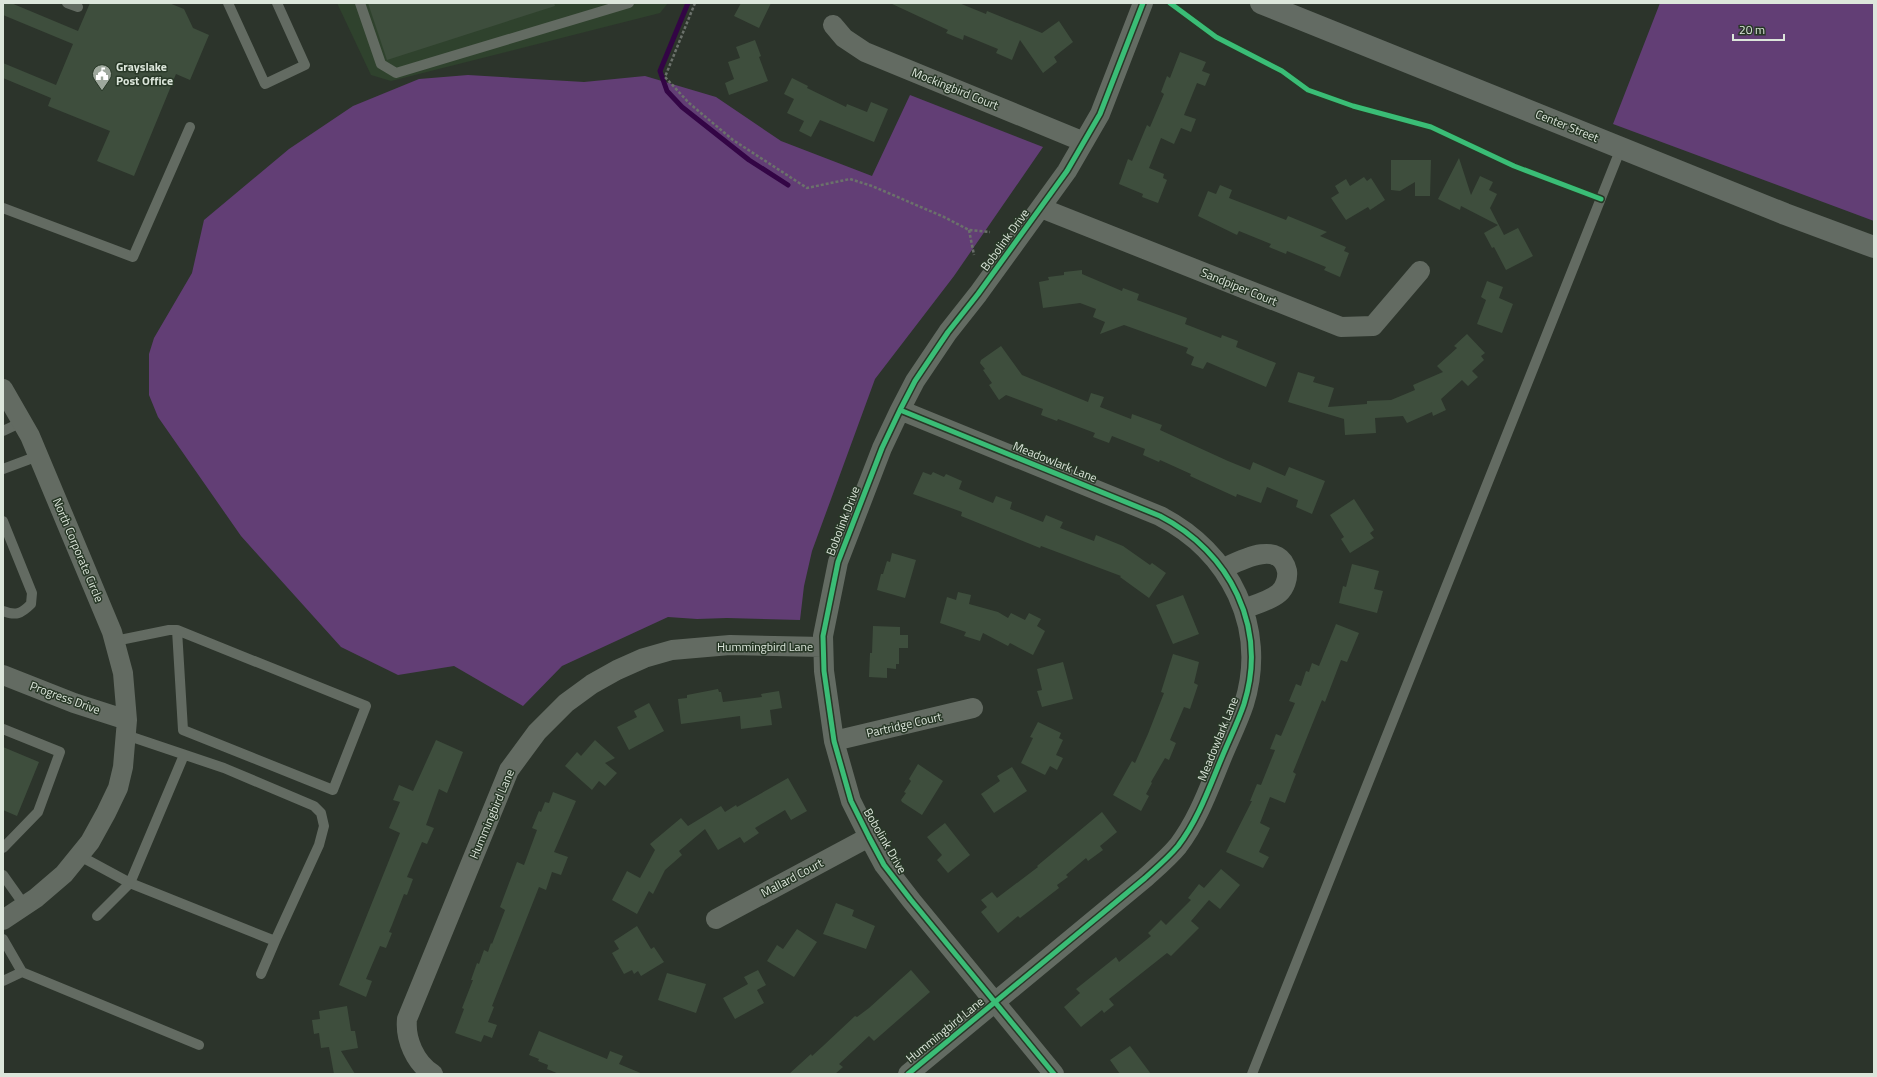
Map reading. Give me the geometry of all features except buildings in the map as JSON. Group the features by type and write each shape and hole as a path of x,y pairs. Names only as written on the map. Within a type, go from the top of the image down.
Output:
{"street":[{"name":"Bobolink Drive","path":"1054,1074 911,900 884,865 869,837 851,801 834,741 824,671 823,636 838,562 882,448 900,410 915,381 948,332 978,294 1067,171 1100,114 1143,3"},
{"name":"Center Street","path":"1260,3 1785,214 1874,247"},
{"name":"Mockingbird Court","path":"833,26 844,38 865,52 1084,142"},
{"name":"Sandpiper Court","path":"1041,208 1340,327 1373,326 1420,271"},
{"name":"North Corporate Circle","path":"3,389 22,422 38,456 112,632 123,674 126,728 123,767 118,788 106,813 80,856 64,874 25,906 3,920"},
{"name":"Meadowlark Lane","path":"900,410 1160,516 1179,526 1198,540 1222,569 1233,584 1246,617 1251,654 1250,675 1244,704 1201,808 1191,826 1177,847 1145,878 995,1002"},
{"path":"1222,569 1247,558 1265,554 1277,555 1285,562 1287,574 1284,588 1278,594 1243,609"},
{"name":"Hummingbird Lane","path":"433,1074 426,1070 412,1049 406,1029 407,1019 509,770 537,732 566,703 592,684 644,658 672,650 730,645 824,647"},
{"name":"Progress Drive","path":"3,675 74,703 126,728"},
{"name":"Partridge Court","path":"834,741 973,708"},
{"name":"Mallard Court","path":"716,919 869,837"},
{"name":"Hummingbird Lane","path":"908,1074 995,1002"}],"lane":[{"path":"67,3 78,7"},
{"path":"228,3 264,84 305,65 277,3"},
{"path":"360,3 381,64 396,73 629,3"},
{"path":"3,208 133,257 190,127"},
{"path":"1252,1074 1621,148"},
{"path":"3,431 22,422"},
{"path":"3,469 38,456"},
{"path":"3,521 32,593 31,604 23,612 12,614 3,611"},
{"path":"115,641 169,630 177,630 366,706 333,790 183,730 177,630"},
{"path":"126,728 184,755 224,768 299,799 314,806 322,813 324,826 319,845 261,974"},
{"path":"3,729 60,752 38,812 3,848"},
{"path":"97,916 130,883 184,755"},
{"path":"80,856 130,883 275,941"},
{"path":"3,875 25,906"},
{"path":"3,939 22,972 199,1045"},
{"path":"3,981 22,972"}],"path":[{"path":"695,3 665,77 689,103 733,140 807,188 850,179 879,189 944,217 969,230 990,232"},
{"path":"969,230 974,255"}],"shaded area":[{"path":"337,3 668,3 660,13 391,81 371,75"},
{"path":"1660,3 1874,3 1874,221 1613,124"},
{"path":"468,75 584,82 645,76 716,97 781,141 872,176 910,95 1043,147 954,276 875,379 812,551 804,586 800,620 727,618 697,619 668,617 562,666 523,706 454,666 398,675 341,647 241,536 158,417 149,395 149,354 154,338 192,273 204,220 289,149 353,106 419,79"}],"waterway":[{"path":"688,3 660,71 667,91 682,107 749,160 788,185"}],"cycle path":[{"path":"1054,1074 911,900 884,865 869,837 851,801 834,741 824,671 823,636 838,562 882,448 900,410 915,381 948,332 978,294 1067,171 1100,114 1143,3"},
{"path":"1170,3 1216,37 1282,71 1308,90 1353,106 1431,127 1514,166 1601,199"},
{"path":"900,410 1160,516 1185,531 1206,550 1224,571 1237,595 1246,620 1251,647 1250,675 1242,711 1203,803 1178,846 1145,878 908,1074"}],"place":[{"name":"Grayslake Post Office","path":"102,91"}]}
